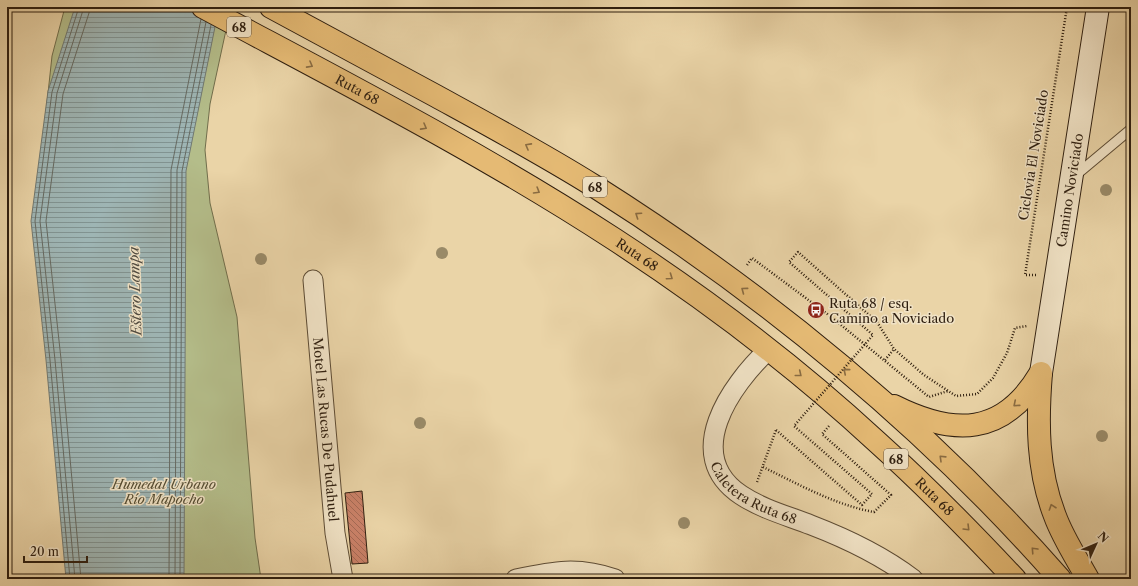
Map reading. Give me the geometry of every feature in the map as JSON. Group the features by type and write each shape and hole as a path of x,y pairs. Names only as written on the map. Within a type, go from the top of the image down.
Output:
{"highway":[{"name":"Ruta 68","path":"203,7 450,142 559,204 667,275 768,350 842,411 927,488 1015,579"},
{"name":"68","path":"280,12 535,150 635,212 734,282 876,396 960,474 1001,515 1060,579"},
{"path":"876,396 918,416 940,423 952,426 977,425 993,419 1021,400 1041,373"},
{"path":"1041,373 1038,404 1042,471 1055,517 1065,539 1088,579"}],"main road":[{"name":"Camino Noviciado","path":"1041,373 1098,7"}],"street":[{"name":"Motel Las Rucas De Pudahuel","path":"313,280 335,533 343,579"},
{"name":"Caletera Ruta 68","path":"768,350 750,368 731,394 715,425 713,437 714,456 721,474 734,490 750,500 768,509 818,527 849,541 879,557 913,579"},
{"path":"516,579 550,572 579,570 593,572 615,579"}],"lane":[{"path":"1072,179 1131,129"}],"path":[{"name":"Ciclovia El Noviciado","path":"1056,277 1025,274 1067,7"},
{"path":"750,500 776,430 862,505 872,494 794,426 873,335 789,262 798,252 878,322 894,349 924,375 956,396 977,394 993,378 1007,353 1014,328 1049,322"},
{"path":"734,282 752,258 830,316 929,397 948,391"},
{"path":"884,360 894,349"},
{"path":"763,467 804,487 854,508 874,512 891,495 822,434 842,411"}],"green space":[{"name":"Humedal Urbano Río Mapocho","path":"65,7 231,7 210,104 205,150 210,203 237,317 255,538 261,579 71,579 45,121 52,56"}],"water":[{"name":"Humedal Urbano Río Mapocho","path":"75,7 219,7 186,171 184,579 66,579 46,360 31,221 48,91"}],"building":[{"path":"362,491 368,563 352,564 345,493"}],"place":[{"name":"Ruta 68 / esq. Camino a Noviciado","path":"816,310"}],"water label":[{"name":"Estero Lampa","path":"135,291"}]}
